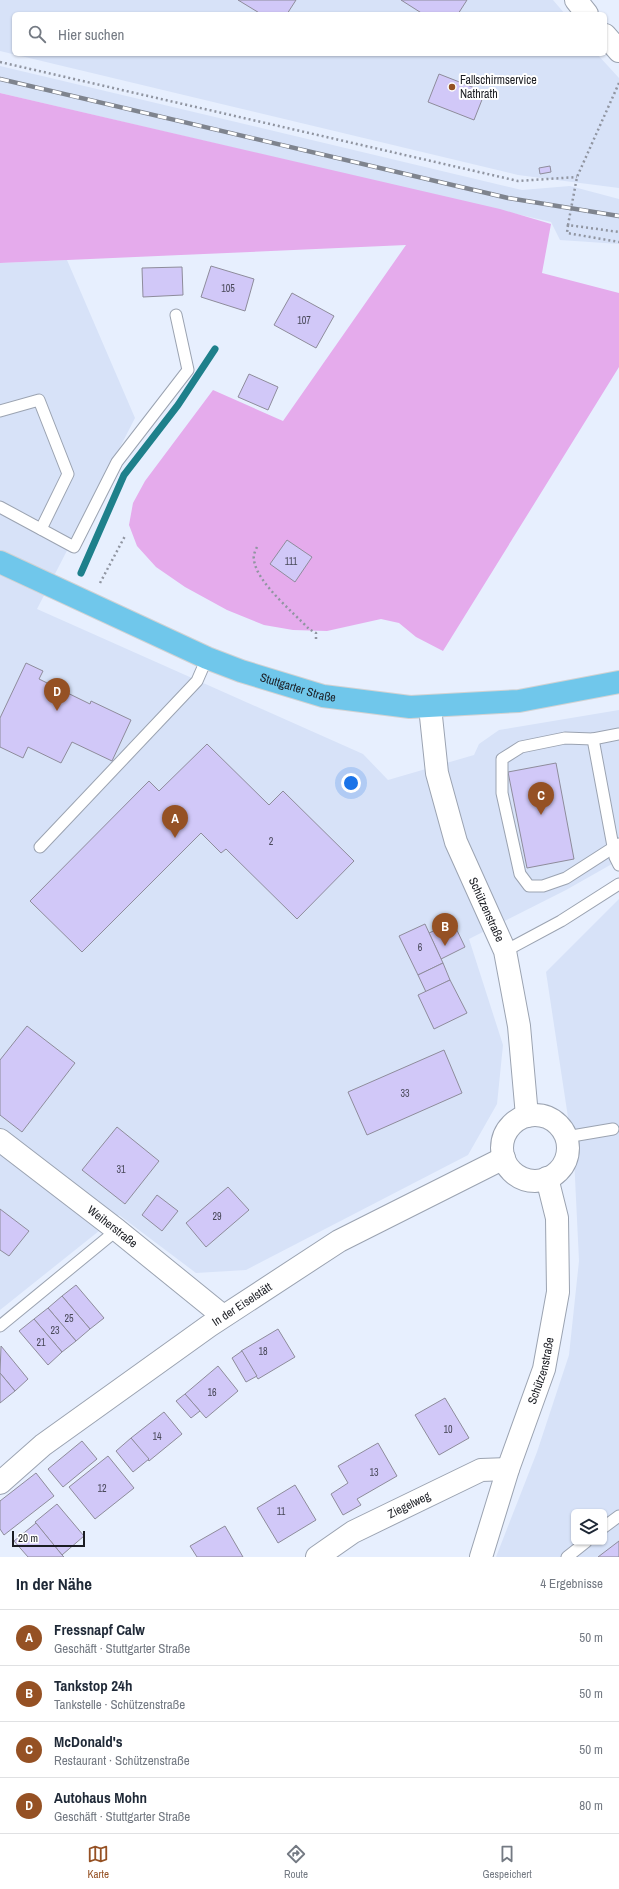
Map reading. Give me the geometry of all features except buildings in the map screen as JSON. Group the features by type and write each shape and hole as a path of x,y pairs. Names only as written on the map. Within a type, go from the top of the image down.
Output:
{"main road":[{"name":"Stuttgarter Straße","path":"0,562 207,658 241,671 323,696 410,707 430,707 519,700 619,682"}],"street":[{"path":"576,0 585,12"},
{"path":"607,37 619,51"},
{"name":"Schützenstraße","path":"430,707 437,773 456,842 505,951 519,1026 527,1116"},
{"path":"537,1115 551,1119 562,1128 566,1137 568,1151 563,1166 556,1173 547,1178 526,1180 517,1175 509,1167 504,1158 502,1147 504,1137 517,1120 527,1116 537,1115"},
{"name":"Weiherstraße","path":"0,1140 117,1230 223,1316"},
{"name":"In der Eiselstätt","path":"0,1482 42,1445 223,1316 339,1241 504,1158"},
{"name":"Schützenstraße","path":"481,1557 508,1469 544,1369 558,1292 557,1218 547,1178"},
{"name":"Ziegelweg","path":"317,1557 353,1532 481,1470 508,1469"}],"lane":[{"path":"0,507 74,548 117,462 188,370 176,315"},
{"path":"0,411 40,400 68,474 40,529"},
{"path":"40,847 197,681 207,658"},
{"path":"616,846 566,878 543,886 529,886 520,874 502,793 502,759 521,747 565,738 593,739 619,734"},
{"path":"593,739 619,865"},
{"path":"505,951 561,921 619,884"},
{"path":"566,1137 613,1129"},
{"path":"0,1326 117,1230"},
{"path":"607,1526 619,1516"},
{"path":"567,1557 582,1545"}],"path":[{"path":"0,62 518,182 577,177"},
{"path":"619,83 577,177 567,233 619,242"},
{"path":"568,225 619,232"},
{"path":"100,583 125,536"},
{"path":"257,548 253,558 256,568 265,583 304,624 316,633 316,639"}],"shaded area":[{"path":"0,0 553,0 563,12 12,12 12,54 0,51"},
{"path":"21,56 599,56 619,78 619,188 518,175"},
{"path":"0,66 522,190 570,186 619,199 619,244 560,240 551,222 0,93"},
{"path":"0,93 500,209 551,224 542,273 619,293 619,367 443,651 416,637 399,623 381,619 327,631 293,630 264,625 227,610 185,587 156,567 137,546 129,525 133,503 145,481 213,390 283,421 406,245 0,263"},
{"path":"67,260 135,418 37,609 363,754 388,780 474,755 479,744 499,730 619,710 619,860 566,890 469,939 503,1045 497,1104 468,1155 246,1270 196,1273 119,1215 0,1310 0,263"},
{"path":"619,899 619,1557 496,1557 537,1452 569,1355 579,1261 574,1157 546,972"}],"waterway":[{"path":"81,573 124,475 178,405 215,349"}],"railway":[{"path":"0,79 508,198 619,216"}],"place":[{"name":"Fallschirmservice Nathrath","path":"452,87"},
{"name":"Autohaus Mohn","path":"57,711"},
{"name":"McDonald's","path":"541,815"},
{"name":"Fressnapf Calw","path":"175,838"},
{"name":"Tankstop 24h","path":"445,946"}]}
